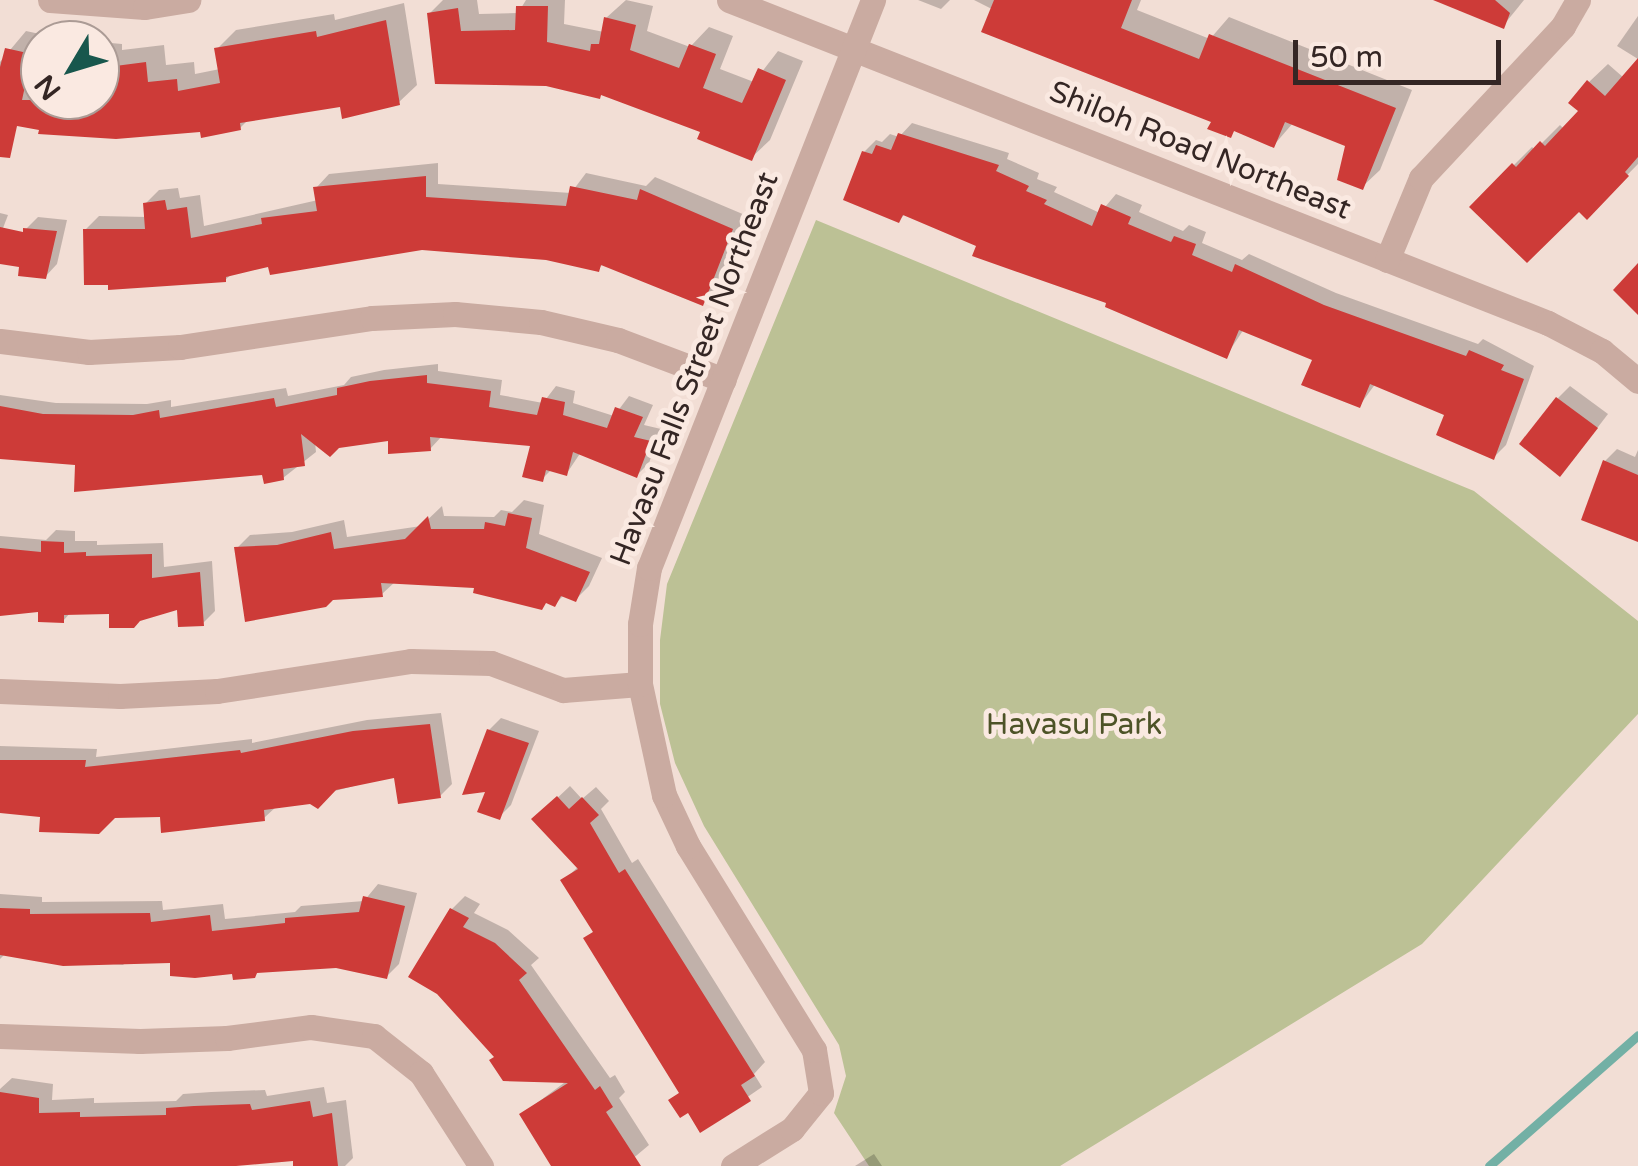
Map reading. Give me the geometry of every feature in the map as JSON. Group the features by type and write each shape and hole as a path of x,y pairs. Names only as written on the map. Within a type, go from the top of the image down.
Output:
{"street":[{"path":"50,0 145,7 188,0"},
{"name":"Shiloh Road Northeast","path":"728,0 1548,324 1602,351 1638,381"},
{"name":"Havasu Falls Street Northeast","path":"733,1166 792,1129 821,1094 814,1050 688,846 664,795 640,684 640,624 650,568 873,0"},
{"path":"1387,260 1421,178 1563,26 1578,0"},
{"path":"0,341 89,352 180,347 372,318 455,314 541,322 618,340 724,380"},
{"path":"0,691 120,696 218,691 411,661 491,663 562,690 640,684"},
{"path":"0,1036 140,1041 227,1038 311,1026 374,1036 421,1073 481,1166"}],"green space":[{"name":"Havasu Park","path":"816,220 1474,491 1638,621 1638,714 1422,944 1060,1166 869,1166 834,1113 846,1076 839,1045 704,826 675,763 660,704 660,640 667,584"}],"building":[{"path":"994,0 1132,0 1121,28 1199,59 1209,34 1396,108 1363,190 1337,180 1345,146 1285,122 1274,148 1234,131 1231,138 1207,129 1211,122 981,32"},
{"path":"1433,0 1495,0 1510,13 1504,29"},
{"path":"516,6 548,6 547,42 590,51 591,44 599,44 604,17 636,25 630,50 679,68 689,44 716,54 703,88 742,103 758,68 786,80 752,161 697,139 700,132 601,95 600,99 546,86 435,84 427,13 458,8 461,31 515,30"},
{"path":"386,20 400,105 342,119 340,107 240,123 241,130 201,138 200,132 116,139 38,134 39,130 17,126 10,158 0,157 0,67 5,48 20,51 20,120 120,120 120,65 146,62 148,82 177,79 178,91 220,83 214,48 316,31 317,37"},
{"path":"1638,58 1638,157 1625,172 1629,176 1587,220 1579,212 1527,263 1469,207 1512,163 1516,167 1540,141 1545,146 1578,111 1568,103 1587,80 1605,96"},
{"path":"898,133 999,165 996,171 1029,186 1026,191 1047,200 1044,204 1092,226 1101,204 1131,217 1128,224 1171,242 1174,236 1196,244 1192,255 1232,272 1235,264 1324,305 1466,356 1469,350 1504,365 1501,370 1524,379 1494,460 1436,435 1444,415 1370,384 1360,408 1301,385 1312,360 1239,330 1227,359 1105,307 1106,303 972,256 976,246 903,215 899,223 843,200 862,151 872,154 876,145 891,150"},
{"path":"426,176 426,197 566,206 570,186 637,200 640,189 733,229 703,306 601,265 599,272 546,260 422,250 270,275 268,267 226,277 226,282 108,290 108,285 84,285 83,229 145,229 143,203 165,200 167,210 187,207 191,238 262,224 261,218 317,211 313,187"},
{"path":"0,227 23,232 23,228 57,231 46,279 18,276 19,267 0,264"},
{"path":"1638,263 1638,315 1613,290"},
{"path":"427,375 427,383 491,391 489,407 537,415 542,397 565,402 563,415 607,428 615,407 643,417 634,437 651,441 637,478 573,452 567,476 546,470 543,482 522,477 530,446 430,437 431,451 388,454 388,441 339,448 330,457 301,434 305,466 283,469 284,480 264,484 262,475 74,492 75,465 0,459 0,406 43,414 133,415 159,410 160,418 274,398 276,407 337,395 337,388 370,381"},
{"path":"1556,397 1598,428 1560,477 1519,444"},
{"path":"1603,460 1638,475 1638,542 1581,520"},
{"path":"508,513 532,518 526,548 590,572 576,602 561,596 555,607 546,603 542,610 473,593 474,588 381,583 383,597 333,600 326,607 245,622 234,547 277,545 331,532 334,549 405,539 428,516 431,529 484,529 485,522 505,526"},
{"path":"41,541 64,542 64,553 86,552 86,556 152,554 152,578 200,572 204,626 178,627 177,610 140,621 134,628 109,628 109,614 64,615 64,623 38,622 38,612 0,616 0,548 41,552"},
{"path":"430,724 441,798 398,804 394,778 336,790 318,809 310,804 264,810 265,821 161,833 160,817 115,818 99,834 39,832 40,817 0,813 0,760 86,760 85,767 240,750 241,753 353,731"},
{"path":"487,729 529,743 500,820 477,812 485,792 462,795"},
{"path":"557,796 569,809 582,797 599,815 590,823 619,873 625,869 755,1076 741,1085 751,1101 700,1133 688,1113 680,1118 668,1100 679,1093 583,938 593,932 560,880 578,869 531,819"},
{"path":"363,896 405,906 387,979 336,968 257,973 255,978 233,980 232,974 195,978 170,976 170,963 63,966 0,955 0,908 30,909 30,914 150,913 151,922 210,915 212,931 285,923 285,918 359,912"},
{"path":"450,908 469,918 463,927 495,943 527,973 519,980 595,1090 600,1086 613,1107 606,1112 641,1166 551,1166 519,1114 568,1083 503,1081 489,1060 494,1057 437,994 408,977"},
{"path":"0,1092 39,1098 39,1113 80,1112 80,1117 166,1115 166,1108 194,1106 250,1104 252,1110 310,1101 313,1117 332,1113 338,1166 293,1166 293,1161 236,1166 0,1166"}],"waterway":[{"path":"1489,1166 1638,1035"}]}
